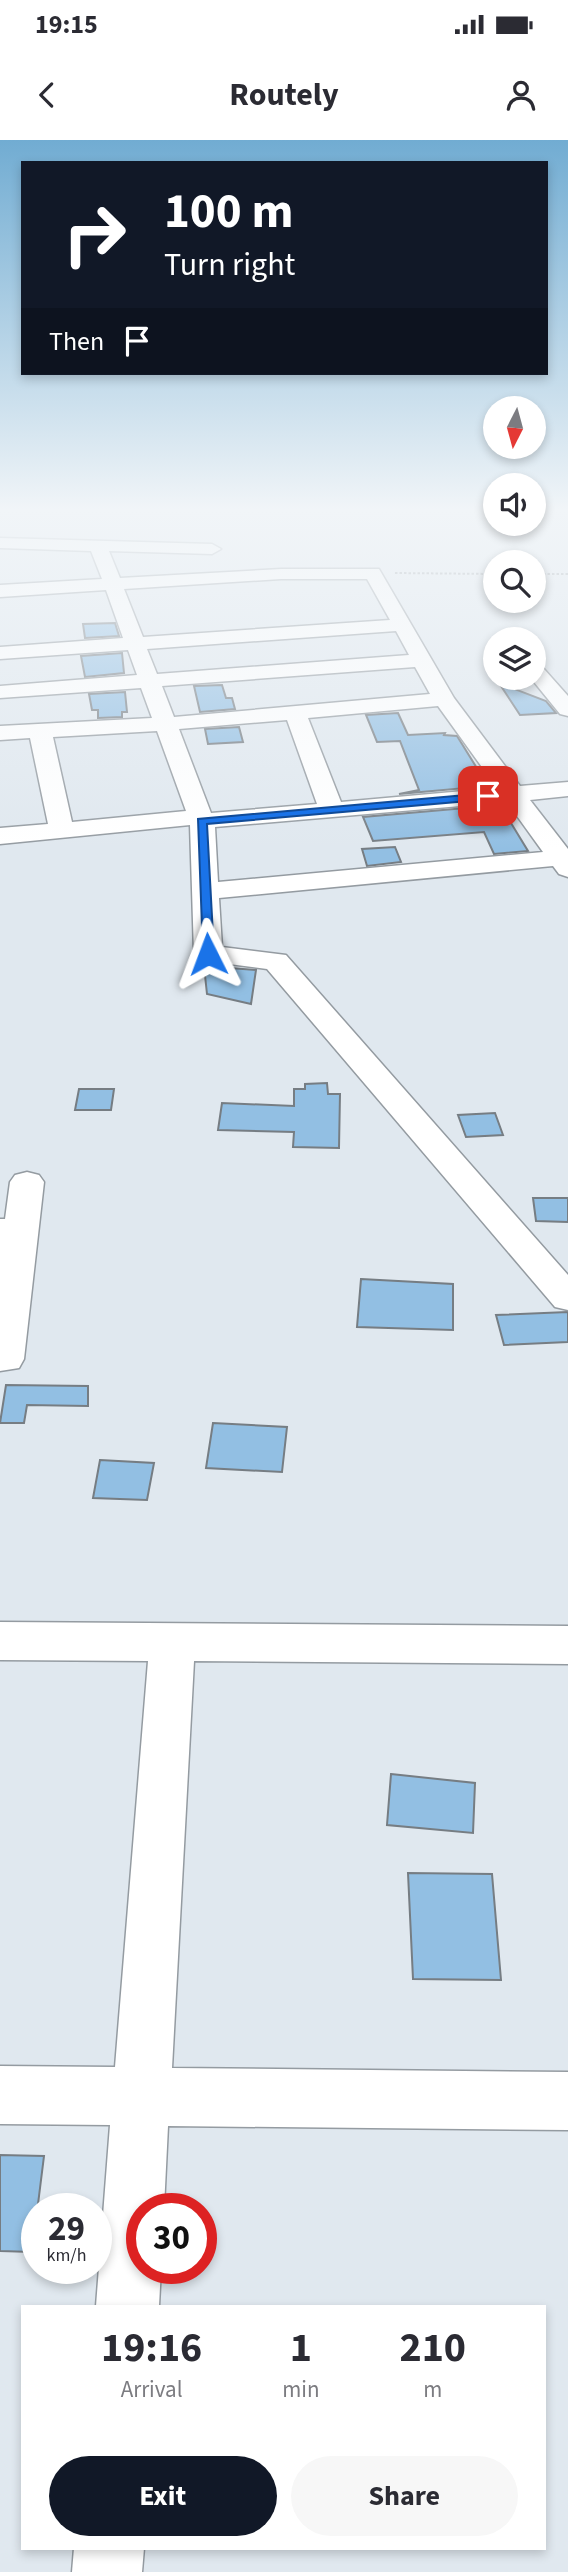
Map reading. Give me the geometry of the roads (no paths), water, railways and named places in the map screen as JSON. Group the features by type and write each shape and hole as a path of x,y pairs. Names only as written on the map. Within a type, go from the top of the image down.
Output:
{"street":[{"path":"127,623 201,819 208,954 276,961 568,1298"},
{"path":"0,648 24,644 133,641 245,629 387,623"},
{"path":"400,623 444,699 565,862"},
{"path":"0,653 24,644"},
{"path":"0,692 421,660"},
{"path":"546,683 568,709"},
{"path":"0,733 165,724 444,699"},
{"path":"295,713 332,810"},
{"path":"40,730 61,829"},
{"path":"0,836 568,789"},
{"path":"205,891 565,862"},
{"path":"5,1359 10,1229 27,1182"},
{"path":"0,1641 568,1645"},
{"path":"127,2305 172,1642"},
{"path":"0,2095 568,2101"},
{"path":"107,2572 108,2550"}]}
